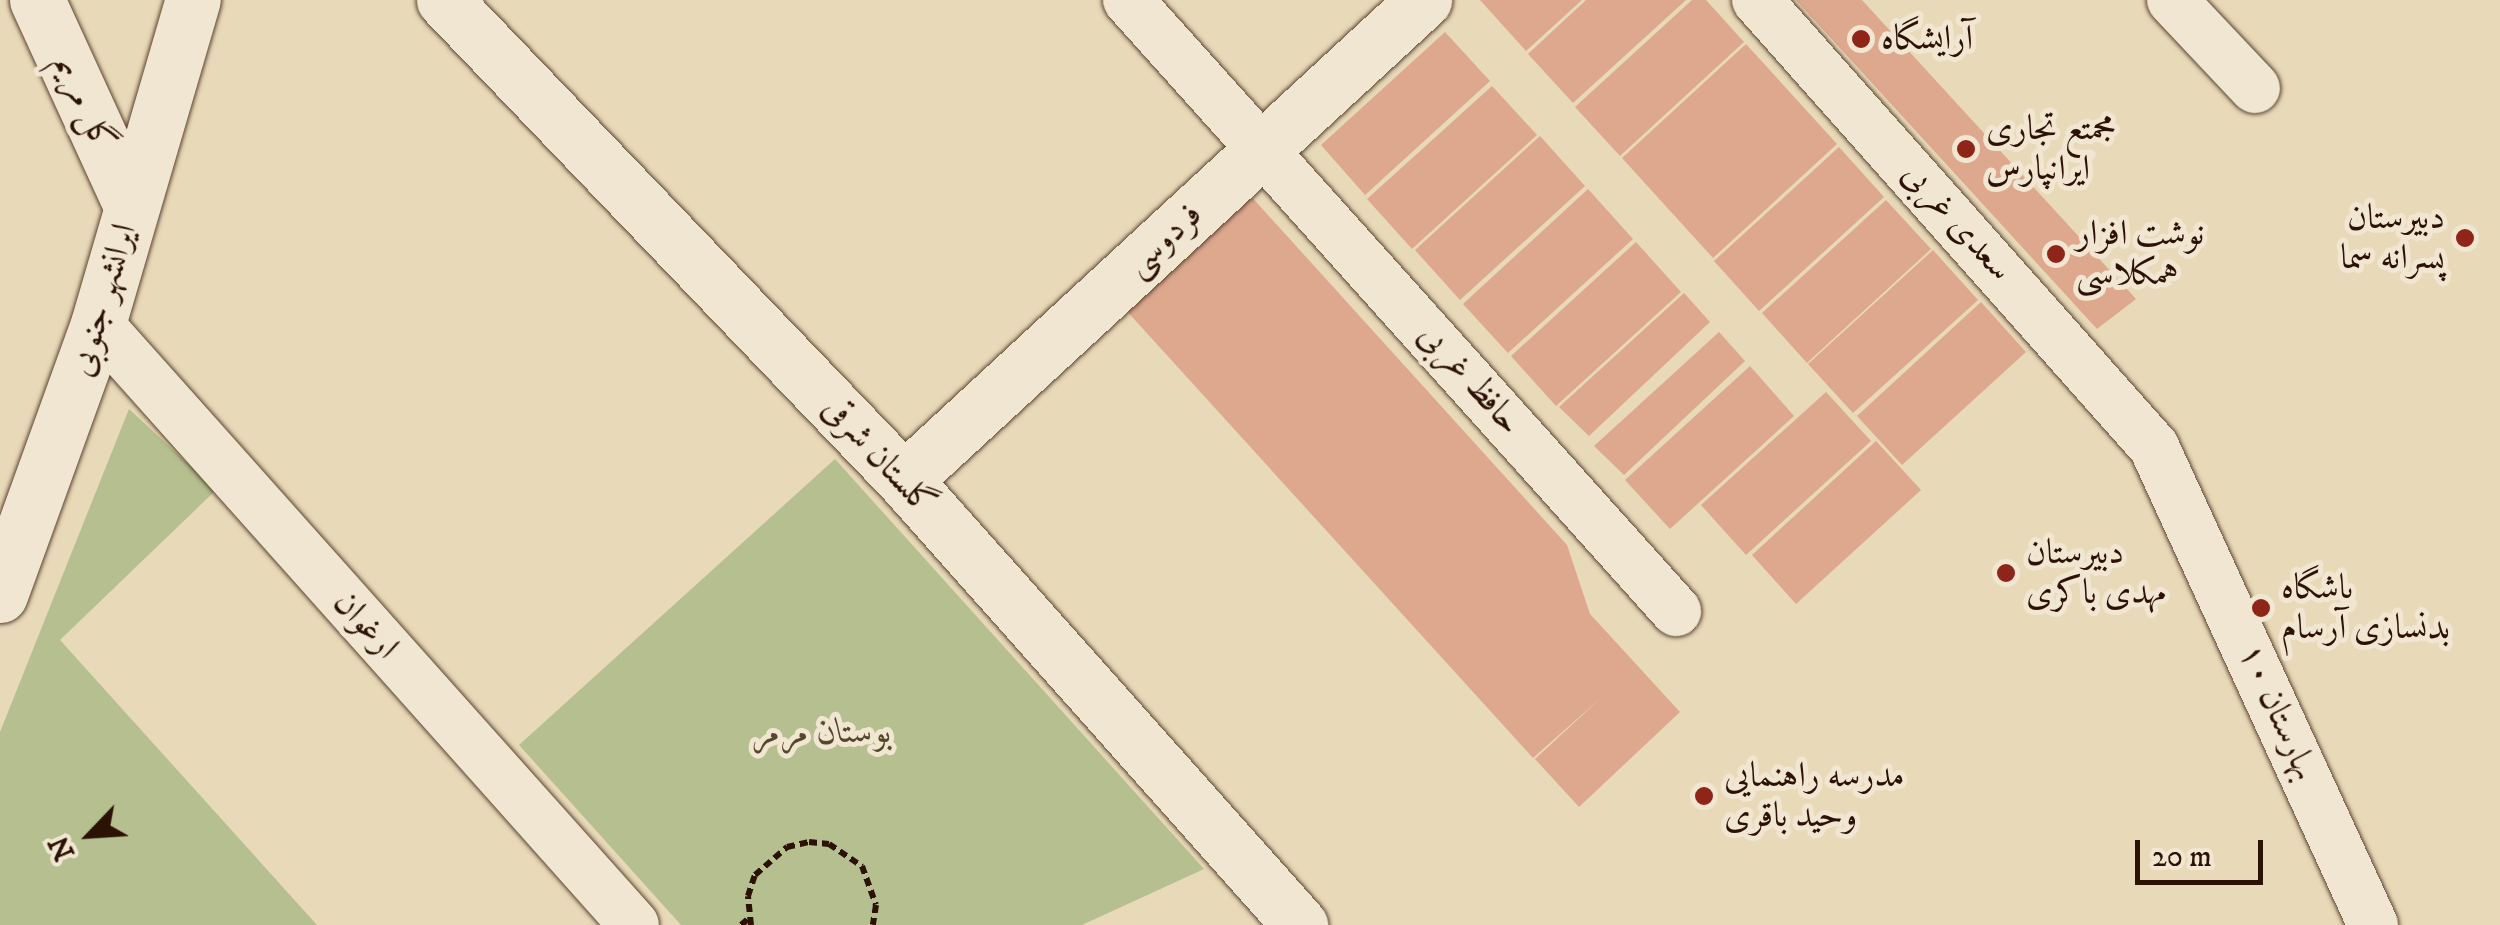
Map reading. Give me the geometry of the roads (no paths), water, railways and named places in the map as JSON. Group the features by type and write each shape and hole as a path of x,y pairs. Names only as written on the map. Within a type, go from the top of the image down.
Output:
{"street":[{"name":"گل مریم","path":"38,0 131,205"},
{"name":"ایرانشهر جنوبی","path":"0,595 98,324 192,0"},
{"path":"175,59 236,0"},
{"name":"گلستان شرقی","path":"444,0 904,480 1300,925"},
{"name":"حافظ غربی","path":"1128,0 1265,147 1676,611"},
{"name":"فردوسی","path":"904,480 1424,0"},
{"name":"سعدی غربی","path":"1757,0 2154,448"},
{"path":"2172,0 2255,88"},
{"name":"ارغوان","path":"98,324 634,925"},
{"name":"بهارستان ۱۰","path":"2154,448 2374,925"}],"place":[{"name":"آرایشگاه","path":"1861,39"},
{"name":"مجمتع تجاری ایرانپارس","path":"1966,149"},
{"name":"دبیرستان پسرانه سما","path":"2465,238"},
{"name":"نوشت افزار همکلاسی","path":"2056,254"},
{"name":"دبیرستان مهدی باکری","path":"2006,573"},
{"name":"باشگاه بدنسازی آرسام","path":"2261,608"},
{"name":"مدرسه راهنمایی وحید باقری","path":"1704,796"}],"park label":[{"name":"بوستان مرمر","path":"822,732"}]}
